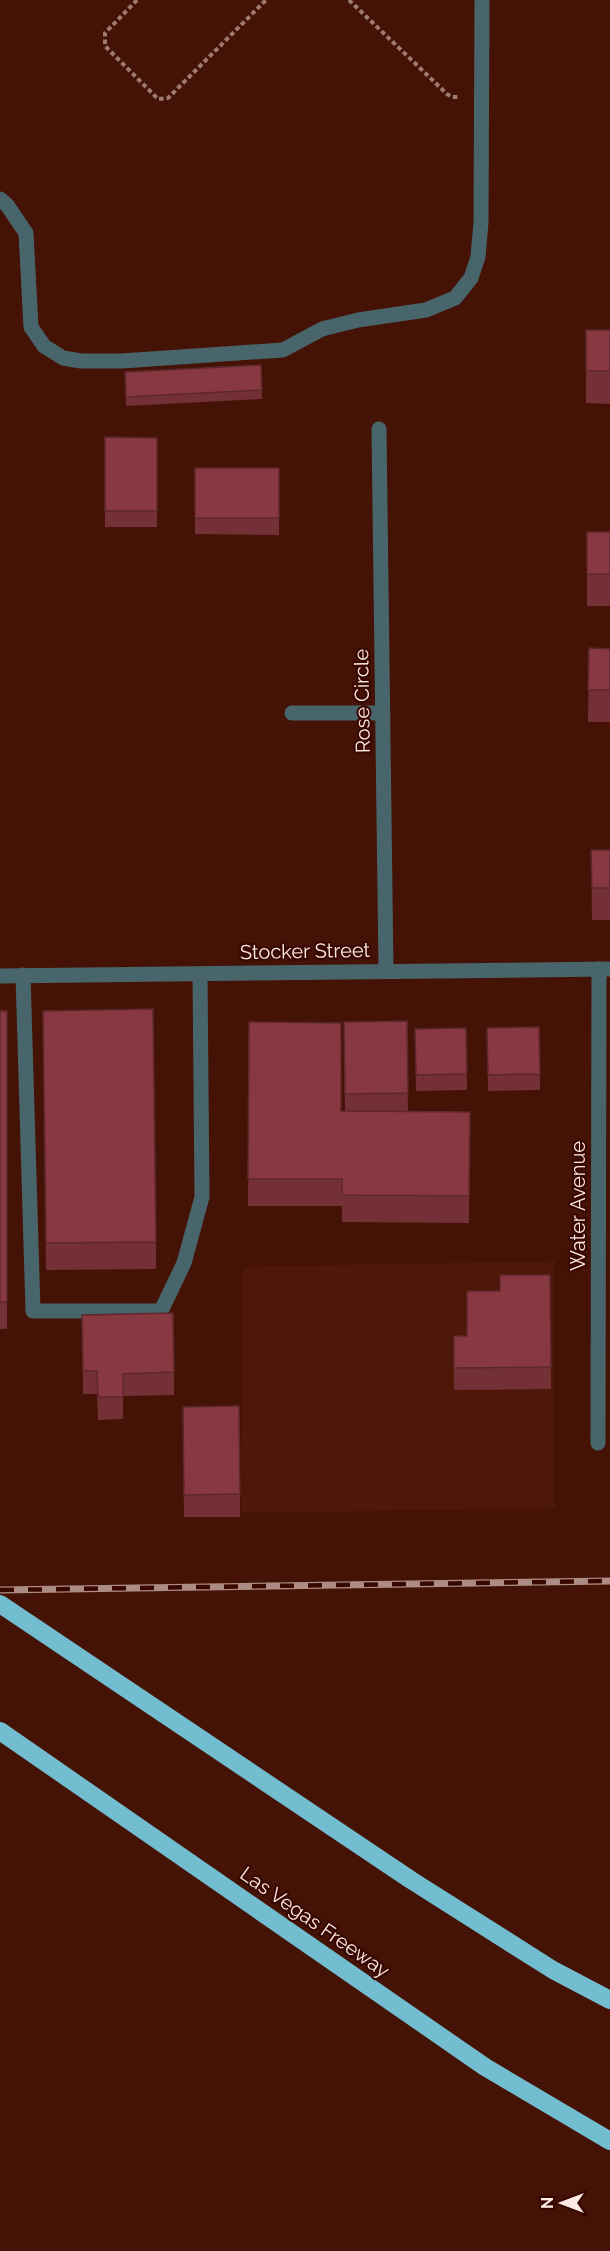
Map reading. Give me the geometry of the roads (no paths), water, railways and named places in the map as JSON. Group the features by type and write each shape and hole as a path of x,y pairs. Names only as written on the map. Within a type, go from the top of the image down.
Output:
{"highway":[{"path":"0,1604 411,1880 553,1970 610,2000"},
{"name":"Las Vegas Freeway","path":"0,1731 485,2067 610,2141"}],"street":[{"path":"0,200 18,218 26,232 31,327 44,346 63,358 81,361 122,361 283,350 322,329 358,320 426,310 455,298 471,278 478,256 481,222 482,0"},
{"name":"Rose Circle","path":"379,429 386,972"},
{"path":"291,713 383,713"},
{"name":"Stocker Street","path":"0,976 605,969"},
{"name":"Water Avenue","path":"598,1443 605,969"},
{"path":"23,975 33,1311 161,1311 184,1263 202,1197 200,974"}],"railway":[{"path":"0,1590 610,1581"}]}
